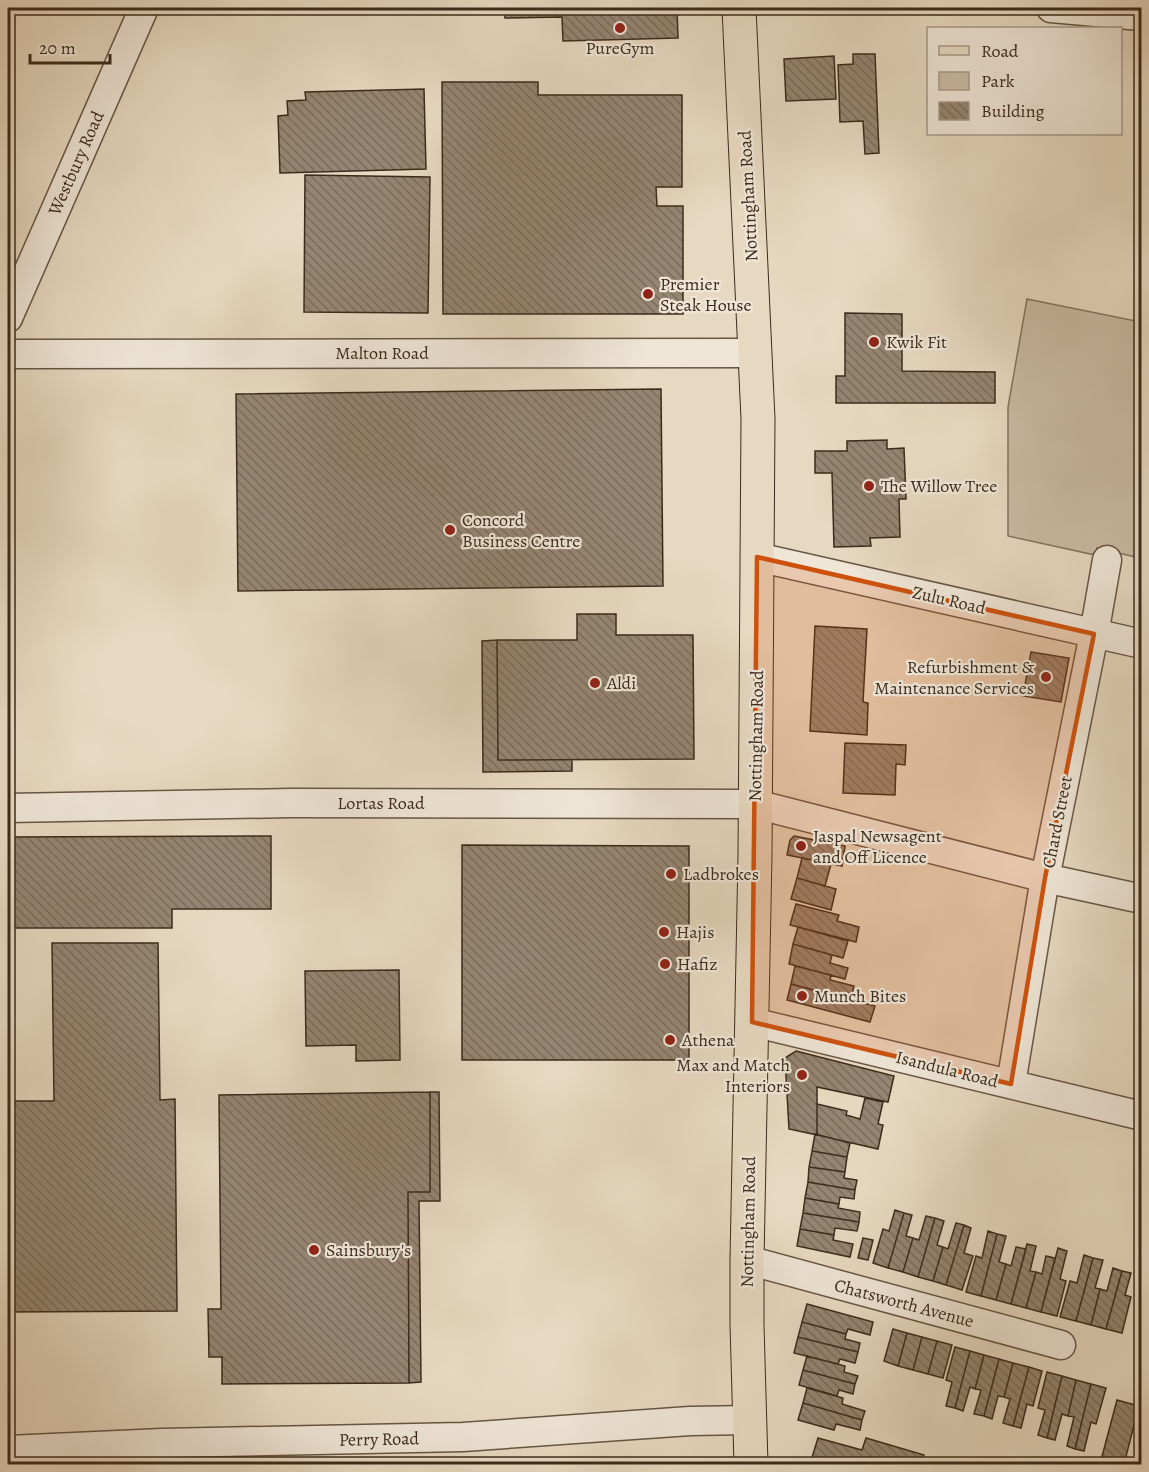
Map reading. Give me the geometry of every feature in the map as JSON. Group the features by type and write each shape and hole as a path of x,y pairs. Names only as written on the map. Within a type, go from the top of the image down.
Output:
{"main road":[{"name":"Nottingham Road","path":"739,8 758,418 755,804 747,1260 751,1464"}],"street":[{"name":"Westbury Road","path":"8,318 144,8"},
{"path":"1051,8 1141,14"},
{"name":"Malton Road","path":"8,354 756,353"},
{"name":"Zulu Road","path":"757,557 1142,644"},
{"name":"Chard Street","path":"1011,1084 1045,878 1107,560"},
{"name":"Lortas Road","path":"8,808 291,803 755,804 1045,878 1142,899"},
{"name":"Isandula Road","path":"752,1022 1142,1116"},
{"name":"Chatsworth Avenue","path":"747,1260 1061,1346"},
{"name":"Perry Road","path":"8,1450 162,1443 463,1437 690,1421 750,1420"}],"highlighted area":[{"path":"757,557 1094,634 1045,878 1011,1084 752,1022"}],"green space":[{"path":"1027,299 1141,322 1141,565 1140,558 1097,548 1095,555 1008,536 1008,407"}],"building":[{"name":"PureGym","path":"504,8 677,8 678,38 563,41 562,17 505,18"},
{"path":"853,54 875,54 879,153 865,154 863,121 840,122 838,65 853,64"},
{"path":"834,56 836,99 786,101 784,59"},
{"path":"442,82 538,82 538,95 682,95 682,187 656,187 657,206 683,206 683,314 443,314"},
{"path":"424,89 426,169 280,173 278,116 288,115 287,101 306,100 305,92"},
{"path":"305,175 430,177 428,313 304,312"},
{"name":"Kwik Fit","path":"845,313 902,314 902,371 995,372 995,403 836,403 836,376 845,376"},
{"name":"Concord Business Centre","path":"661,389 663,586 238,591 236,394"},
{"name":"The Willow Tree","path":"887,440 887,449 904,448 906,499 899,499 900,537 870,538 871,546 834,547 832,473 815,473 815,451 847,451 847,441"},
{"name":"Aldi","path":"577,614 616,614 616,635 693,635 694,759 498,760 497,640 577,640"},
{"path":"815,626 867,629 863,702 868,703 867,735 810,731"},
{"path":"497,640 498,760 572,760 572,771 483,772 482,641"},
{"name":"Refurbishment & Maintenance Services","path":"1031,652 1069,658 1061,702 1023,696"},
{"path":"845,743 906,745 905,765 896,764 895,795 843,793"},
{"path":"271,836 271,909 172,909 172,928 10,928 9,837"},
{"path":"794,836 845,846 842,866 787,855 790,840"},
{"path":"462,845 689,846 689,1060 462,1060"},
{"path":"802,858 831,864 825,886 797,878"},
{"path":"797,878 836,889 831,910 791,899"},
{"path":"796,904 839,915 837,921 859,927 856,942 790,925"},
{"path":"798,927 848,941 843,958 793,944"},
{"path":"52,943 158,943 160,1100 175,1099 177,1311 8,1312 8,1101 54,1101"},
{"path":"793,944 832,955 830,963 848,968 845,979 789,964"},
{"path":"795,966 831,975 830,980 854,986 851,1000 791,984"},
{"path":"399,970 400,1060 356,1061 356,1045 306,1046 305,971"},
{"path":"791,984 875,1006 870,1022 787,1000"},
{"path":"796,1051 894,1076 888,1102 817,1087 817,1135 789,1129 785,1058"},
{"name":"Sainsbury's","path":"430,1092 430,1192 408,1192 409,1383 222,1384 222,1357 209,1357 208,1309 221,1309 219,1095"},
{"path":"430,1092 439,1092 440,1201 419,1201 421,1382 409,1383 408,1192 430,1192"},
{"path":"865,1098 883,1102 878,1124 883,1125 878,1149 817,1135 817,1104 847,1111 846,1115 860,1119"},
{"path":"815,1134 850,1143 847,1157 812,1151"},
{"path":"812,1151 847,1157 845,1172 809,1167"},
{"path":"809,1167 845,1172 844,1178 857,1180 855,1190 808,1182"},
{"path":"808,1182 855,1190 854,1199 840,1197 839,1204 805,1198"},
{"path":"805,1198 839,1204 838,1208 860,1212 859,1222 803,1213"},
{"path":"895,1210 904,1213 888,1268 873,1263 883,1229 889,1231"},
{"path":"803,1213 859,1222 857,1231 835,1228 834,1235 800,1229"},
{"path":"904,1213 912,1215 906,1236 913,1238 903,1272 888,1268"},
{"path":"926,1216 935,1218 918,1277 903,1272 913,1238 919,1240"},
{"path":"935,1218 944,1221 937,1245 943,1247 933,1281 918,1277"},
{"path":"956,1223 964,1225 946,1285 933,1281 943,1247 948,1249"},
{"path":"964,1225 971,1228 964,1253 973,1256 962,1290 946,1285"},
{"path":"800,1229 834,1235 833,1240 853,1244 850,1257 797,1246"},
{"path":"988,1231 997,1234 981,1296 966,1292 976,1256 982,1258"},
{"path":"997,1234 1006,1236 999,1262 1006,1264 996,1300 981,1296"},
{"path":"863,1238 873,1240 868,1260 858,1258"},
{"path":"1027,1244 1036,1246 1030,1271 1036,1272 1026,1308 1011,1304"},
{"path":"1016,1247 1026,1249 1011,1304 996,1300 1006,1264 1011,1266"},
{"path":"1058,1248 1067,1251 1060,1279 1066,1281 1057,1316 1041,1312"},
{"path":"1084,1255 1093,1258 1076,1321 1060,1317 1070,1281 1077,1283"},
{"path":"1046,1256 1055,1258 1041,1312 1026,1308 1036,1272 1042,1274"},
{"path":"1093,1258 1103,1260 1095,1288 1100,1289 1091,1325 1076,1321"},
{"path":"1113,1268 1122,1271 1106,1329 1091,1325 1100,1289 1107,1291"},
{"path":"1122,1271 1131,1273 1125,1295 1131,1297 1122,1333 1106,1329"},
{"path":"807,1304 873,1322 870,1335 848,1329 846,1334 802,1322"},
{"path":"802,1322 846,1334 845,1339 860,1343 858,1352 798,1337"},
{"path":"893,1329 907,1333 898,1366 884,1361"},
{"path":"907,1333 922,1337 913,1370 898,1366"},
{"path":"798,1337 858,1352 855,1363 840,1359 838,1364 794,1353"},
{"path":"922,1337 937,1341 928,1374 913,1370"},
{"path":"937,1341 952,1345 943,1378 928,1374"},
{"path":"955,1347 970,1351 955,1408 946,1406 952,1382 946,1380"},
{"path":"970,1351 984,1355 975,1389 970,1387 963,1411 955,1408"},
{"path":"984,1355 999,1359 984,1416 974,1414 981,1390 975,1389"},
{"path":"807,1356 845,1366 844,1372 858,1376 855,1384 803,1370"},
{"path":"999,1359 1013,1363 1004,1397 998,1396 992,1419 984,1416"},
{"path":"1013,1363 1029,1367 1013,1426 1003,1423 1010,1399 1004,1397"},
{"path":"1029,1367 1042,1371 1033,1406 1027,1404 1021,1428 1013,1426"},
{"path":"803,1370 855,1384 853,1394 839,1390 837,1396 799,1385"},
{"path":"1047,1372 1062,1376 1047,1438 1038,1435 1045,1410 1038,1408"},
{"path":"1062,1376 1076,1380 1068,1416 1062,1414 1055,1440 1047,1438"},
{"path":"1076,1380 1091,1384 1075,1449 1067,1446 1074,1417 1068,1416"},
{"path":"1091,1384 1106,1388 1096,1424 1091,1422 1084,1451 1075,1449"},
{"path":"807,1388 843,1398 842,1404 865,1411 862,1420 803,1403"},
{"path":"1117,1400 1139,1406 1124,1464 1100,1464"},
{"path":"803,1403 862,1420 860,1430 836,1424 834,1430 798,1420"},
{"path":"818,1438 862,1450 866,1438 924,1455 922,1464 810,1464"}],"place":[{"name":"PureGym","path":"620,28"},
{"name":"Premier Steak House","path":"648,294"},
{"name":"Kwik Fit","path":"874,342"},
{"name":"The Willow Tree","path":"869,486"},
{"name":"Concord Business Centre","path":"450,530"},
{"name":"Refurbishment & Maintenance Services","path":"1046,677"},
{"name":"Aldi","path":"595,683"},
{"name":"Jaspal Newsagent and Off Licence","path":"801,846"},
{"name":"Ladbrokes","path":"671,874"},
{"name":"Hajis","path":"664,932"},
{"name":"Hafiz","path":"665,964"},
{"name":"Munch Bites","path":"802,996"},
{"name":"Athena","path":"670,1040"},
{"name":"Max and Match Interiors","path":"802,1075"},
{"name":"Sainsbury's","path":"314,1250"}]}
